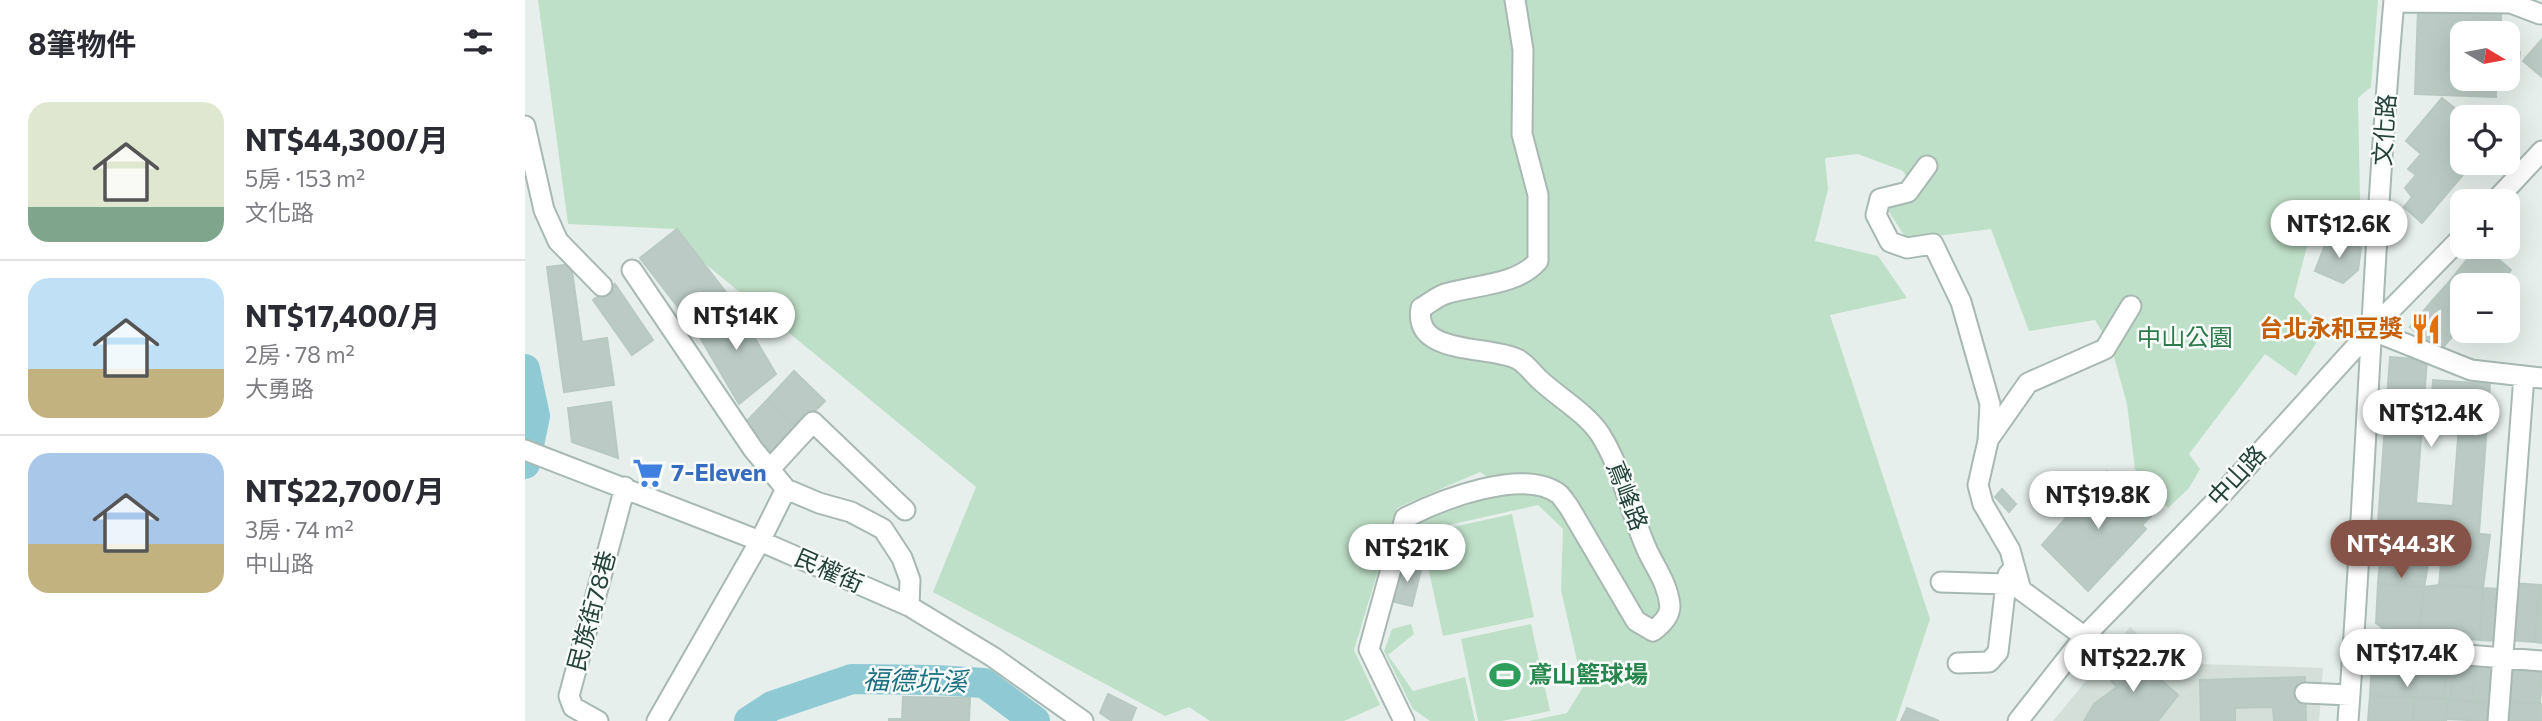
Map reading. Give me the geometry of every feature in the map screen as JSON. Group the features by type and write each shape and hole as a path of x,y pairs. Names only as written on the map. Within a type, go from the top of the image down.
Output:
{"street":[{"name":"鳶峰路","path":"1404,721 1369,649 1405,518 1425,508 1454,496 1488,489 1524,484 1542,486 1559,494 1569,507 1636,621 1653,631 1663,624 1670,608 1663,576 1648,552 1621,477 1598,431 1518,359 1439,343 1426,334 1419,320 1421,309 1441,295 1513,277 1530,271 1538,261 1538,195 1522,134 1523,50 1515,0"},
{"path":"1521,37 1523,0"},
{"path":"2394,1 2511,3 2540,14"},
{"name":"文化路","path":"2348,721 2350,636 2394,1"},
{"path":"525,126 544,210 558,241 602,286"},
{"path":"2506,189 2542,151"},
{"path":"1927,166 1908,192 1880,199 1876,215 1890,242 1907,248 1933,244 1961,302 1990,404 1988,440 1978,485 1983,504 2010,550 2010,576 1998,652 1989,662 1958,663"},
{"name":"中山路","path":"2018,721 2084,637 2213,504 2371,330 2450,249"},
{"path":"632,270 769,470 786,489 819,503 851,512 883,529 902,558 910,580 909,606"},
{"path":"1988,440 2028,383 2105,349 2131,306"},
{"path":"2371,330 2471,370 2533,377 2498,721"},
{"path":"769,470 813,422 905,510"},
{"name":"民權街","path":"525,450 760,541 909,606 993,657 1083,721"},
{"name":"民族街78巷","path":"598,721 573,707 569,696 625,487"},
{"path":"657,721 760,541 786,489"},
{"path":"2010,576 2021,590 2116,660"},
{"path":"1941,582 2010,576"},
{"path":"2350,636 2542,661"},
{"path":"2305,693 2350,695"}],"shaded area":[{"path":"2130,627 2169,663 2323,668 2319,721 2053,721"}],"green space":[{"name":"中山公園","path":"538,0 2378,0 2371,87 2358,98 2361,248 2311,231 2294,296 2324,330 2296,376 2265,354 2189,454 2200,469 2189,488 2168,508 2135,469 2127,404 2111,346 2095,320 2029,331 1991,229 1907,240 1886,207 1917,196 1903,171 1858,154 1825,158 1828,189 1815,241 1878,256 1907,298 1830,315 1930,619 1896,721 1529,721 1567,713 1583,687 1561,590 1563,529 1538,505 1418,532 1422,566 1402,561 1411,524 1457,503 1510,491 1480,472 1397,508 1354,650 1380,705 1344,721 1210,721 1189,707 1165,716 933,592 976,487 702,261 677,229 568,224"},
{"path":"1512,514 1534,617 1443,636 1421,534"},
{"path":"1411,624 1414,634 1388,655 1413,691 1465,677 1475,721 1430,721 1413,709 1384,651 1392,629"},
{"name":"鳶山籃球場","path":"1531,624 1550,711 1502,721 1478,721 1461,639"}],"building":[{"path":"2418,9 2501,12 2501,21 2450,21 2450,91 2496,91 2496,97 2415,94"},
{"path":"2542,39 2542,77 2523,61"},
{"path":"2442,98 2451,105 2450,175 2463,175 2422,223 2404,207 2412,197 2405,188 2416,175 2408,169 2421,154 2406,141"},
{"path":"677,229 732,300 695,329 640,258"},
{"path":"2328,237 2361,248 2358,270 2343,283 2315,271"},
{"path":"2468,259 2498,259 2511,270 2509,273 2478,273 2465,262"},
{"path":"2465,262 2478,273 2456,273"},
{"path":"571,264 582,342 607,338 614,385 564,392 547,267"},
{"path":"2449,282 2450,283 2450,316 2432,301"},
{"path":"615,284 653,340 632,355 593,300"},
{"path":"732,300 776,374 739,404 695,329"},
{"path":"2432,301 2450,316 2450,337 2421,314"},
{"path":"2421,314 2450,339 2439,352 2410,327"},
{"path":"2390,357 2427,360 2416,503 2453,506 2460,411 2431,409 2433,380 2490,384 2479,533 2378,523"},
{"path":"794,371 825,401 798,428 768,399"},
{"path":"768,399 798,428 772,455 742,426"},
{"path":"611,402 618,458 572,442 568,408"},
{"path":"2107,471 2153,514 2142,525 2146,529 2088,591 2042,545"},
{"path":"2002,489 2016,504 2009,512 1995,497"},
{"path":"2383,524 2432,529 2430,548 2381,542"},
{"path":"2444,530 2490,535 2483,588 2439,585"},
{"path":"2381,542 2430,548 2428,564 2380,559"},
{"path":"2380,559 2428,564 2426,577 2379,572"},
{"path":"1402,561 1422,566 1412,606 1391,601"},
{"path":"2379,572 2426,577 2424,587 2378,584"},
{"path":"2512,583 2539,585 2535,642 2508,640"},
{"path":"2378,584 2424,587 2419,635 2388,632 2376,623"},
{"path":"2439,585 2483,588 2480,640 2419,635 2424,587"},
{"path":"2539,585 2542,585 2542,643 2535,642"},
{"path":"2483,588 2500,589 2497,641 2480,640"},
{"path":"2126,649 2178,695 2158,721 2084,721 2094,704 2117,687 2104,673"},
{"path":"2379,659 2447,664 2446,683 2371,678 2372,664"},
{"path":"2455,663 2476,665 2472,702 2450,700"},
{"path":"2455,663 2450,700 2444,698 2447,664"},
{"path":"2476,665 2491,666 2489,703 2472,702"},
{"path":"2506,669 2542,671 2540,704 2505,702"},
{"path":"2305,677 2306,721 2274,721 2273,707 2235,708 2235,721 2201,721 2200,680"},
{"path":"2371,678 2446,683 2444,698 2370,696"},
{"path":"1108,694 1136,708 1131,721 1112,721 1100,713"},
{"path":"2370,696 2414,697 2413,721 2368,721"},
{"path":"903,697 970,698 969,721 889,721 902,719"},
{"path":"2414,697 2447,699 2446,721 2413,721"},
{"path":"2447,699 2489,703 2487,721 2446,719"},
{"path":"2505,702 2542,704 2542,721 2504,721"},
{"path":"1907,708 1939,721 1901,721"}],"waterway":[{"name":"福德坑溪","path":"525,369 535,416 525,464"},
{"name":"福德坑溪","path":"749,721 772,706 852,679 984,683 1035,721"}],"place":[{"name":"台北永和豆獎","path":"2426,329"},
{"name":"7-Eleven","path":"648,473"},
{"name":"鳶山籃球場","path":"1505,675"}]}
